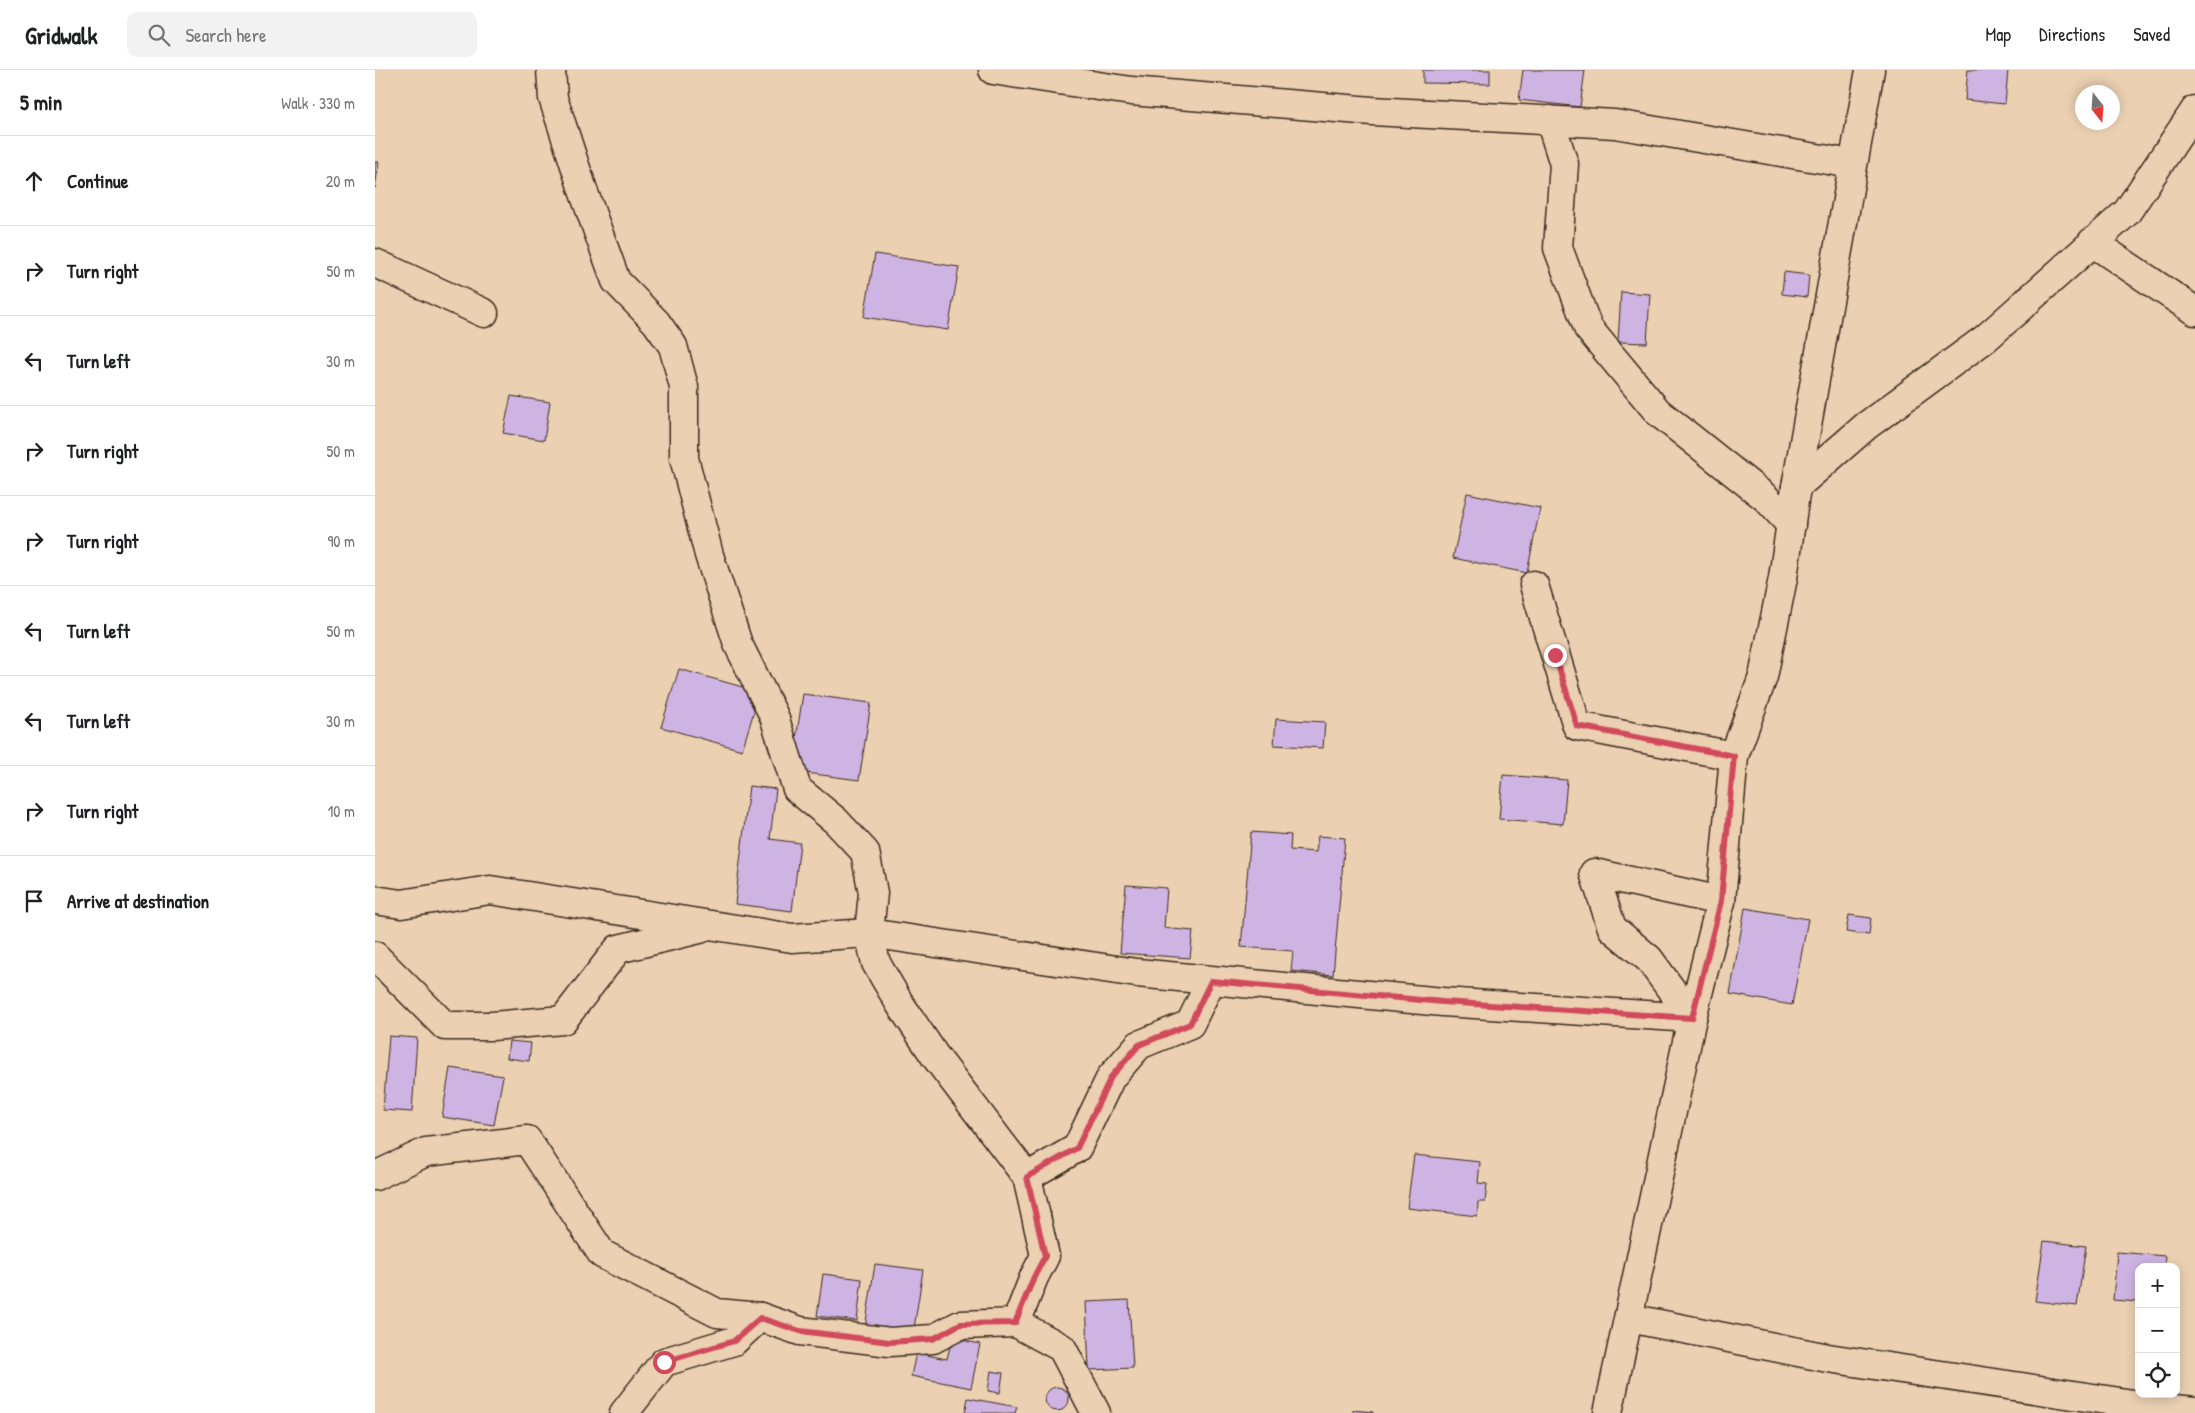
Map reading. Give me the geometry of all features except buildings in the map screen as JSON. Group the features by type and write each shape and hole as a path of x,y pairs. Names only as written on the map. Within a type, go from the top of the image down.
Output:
{"street":[{"path":"551,70 553,98 584,193 616,281 656,322 673,346 684,387 684,458 709,555 738,644 774,716 797,789 836,821 865,852 873,892 869,934 876,963 900,1004 935,1056 1027,1177 1045,1256 1015,1323"},
{"path":"993,70 1131,91 1372,111 1615,124 1852,164"},
{"path":"1608,1413 1692,1018 1721,901 1734,756 1763,677 1783,578 1796,487 1870,70"},
{"path":"1796,487 1866,426 1985,338 2127,212 2195,110"},
{"path":"1550,120 1564,164 1557,248 1588,328 1657,412 1766,498 1791,524"},
{"path":"2092,242 2195,311"},
{"path":"375,263 484,313"},
{"path":"1534,585 1577,726 1734,756"},
{"path":"1692,1018 1649,959 1612,928 1594,873 1721,901"},
{"path":"375,900 401,904 490,890 792,938 869,934 1137,974 1443,1002 1692,1018"},
{"path":"375,956 445,1026 492,1026 563,1020 619,949 713,926"},
{"path":"1027,1177 1077,1148 1111,1077 1139,1045 1190,1024 1211,981"},
{"path":"375,1176 425,1152 527,1140 602,1254 717,1313 760,1318 800,1331 890,1342 933,1339 960,1324 1015,1323 1062,1348 1095,1413"},
{"path":"624,1413 664,1362 734,1341 760,1318"},
{"path":"1629,1318 1828,1358 2153,1408 2195,1411"}],"route":[{"path":"664,1362 734,1341 760,1318 800,1331 890,1342 933,1339 960,1324 1015,1323 1045,1256 1027,1177 1077,1148 1111,1077 1139,1045 1190,1024 1211,981 1443,1002 1692,1018 1721,901 1734,756 1577,726 1555,655"}]}
